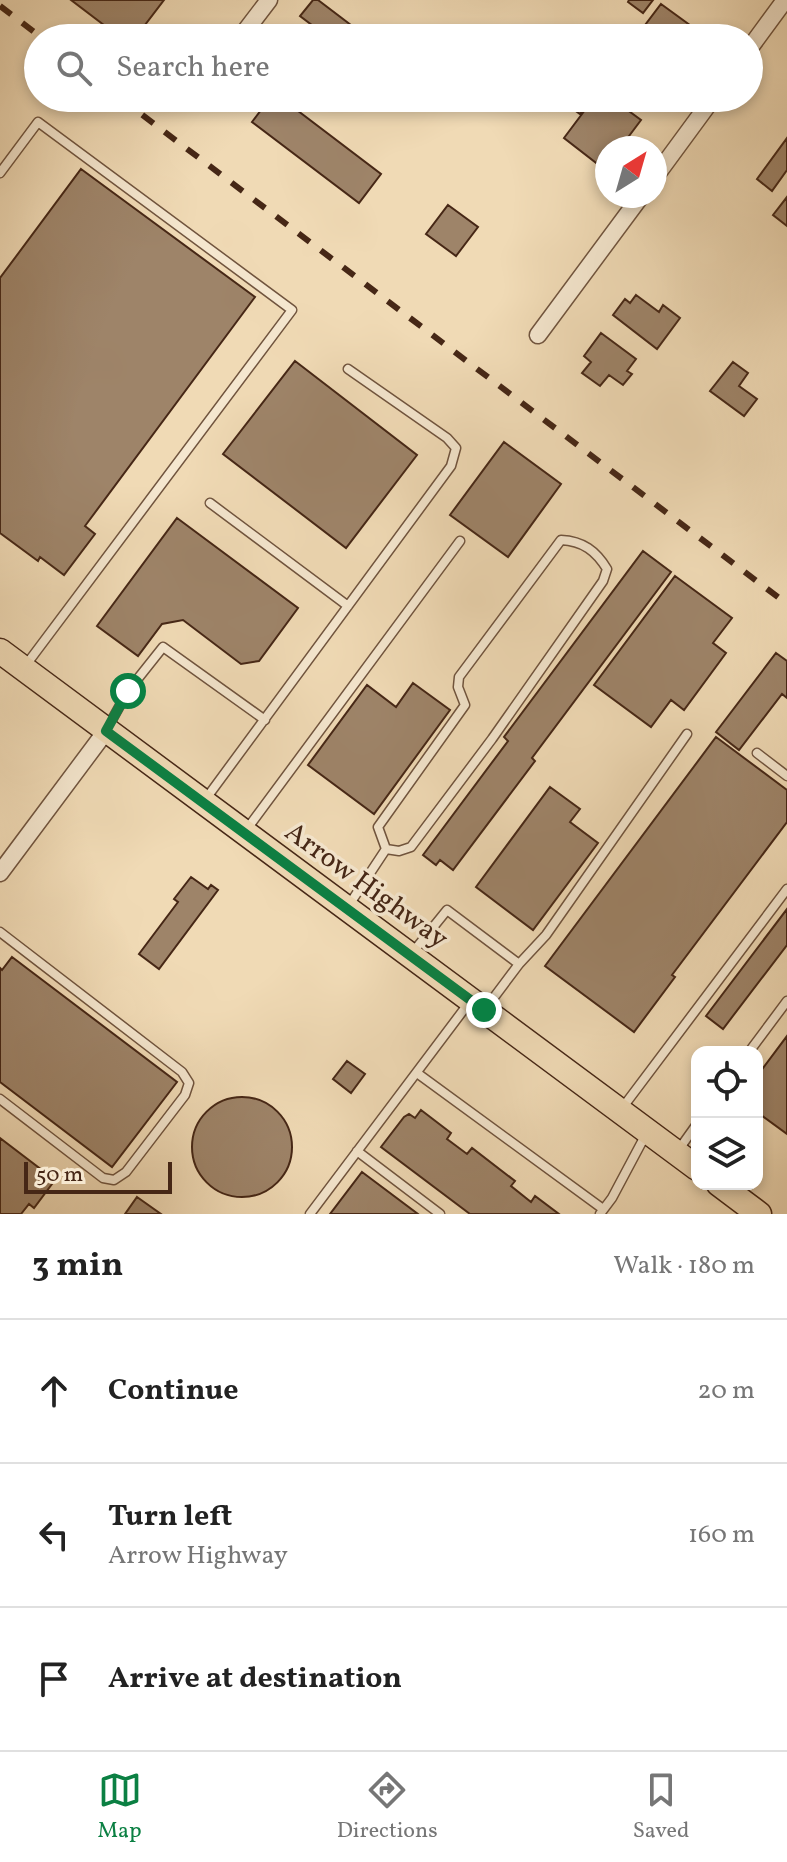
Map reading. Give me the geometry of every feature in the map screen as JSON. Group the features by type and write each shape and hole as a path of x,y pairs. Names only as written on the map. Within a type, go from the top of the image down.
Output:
{"main road":[{"name":"Arrow Highway","path":"0,651 691,1164"},
{"path":"727,1190 759,1214"}],"street":[{"path":"251,24 269,0"},
{"path":"763,30 785,0"},
{"path":"667,161 703,112"},
{"path":"538,335 632,208"},
{"path":"0,873 106,731"}],"lane":[{"path":"0,173 38,122 292,310 24,669"},
{"path":"203,803 451,466 456,448 447,438 348,369"},
{"path":"210,503 348,606"},
{"path":"561,540 575,540 598,554 607,569 603,581 492,739 411,847 399,851 386,849 378,827 465,705 458,687 459,677 561,540"},
{"path":"244,833 460,541"},
{"path":"106,731 128,691 163,647 265,720"},
{"path":"310,1214 417,1073 477,1005 546,935 687,734"},
{"path":"757,753 787,776"},
{"path":"346,909 386,849"},
{"path":"620,1111 787,889"},
{"path":"410,956 447,910 519,964"},
{"path":"0,932 182,1072 189,1083 185,1095 126,1172 114,1180 103,1178 0,1099"},
{"path":"753,1046 787,1001"},
{"path":"417,1073 601,1212 648,1132"},
{"path":"676,1153 691,1132"},
{"path":"357,1151 440,1214"}],"building":[{"path":"71,0 164,0 146,24 103,24"},
{"path":"313,0 318,0 350,24 311,24 300,16"},
{"path":"629,0 653,0 643,13"},
{"path":"661,4 688,24 646,24"},
{"path":"260,112 299,112 381,174 359,203 252,122"},
{"path":"584,112 630,112 641,120 629,136 595,136 595,162 564,138"},
{"path":"787,138 787,170 772,191 757,179"},
{"path":"81,169 255,297 85,526 95,534 64,575 40,557 38,561 0,533 0,278"},
{"path":"787,197 787,226 773,215"},
{"path":"448,205 478,227 456,256 426,234"},
{"path":"636,295 659,312 663,305 680,318 657,349 613,315 625,299 630,303"},
{"path":"601,333 636,359 627,371 632,374 623,385 609,375 600,386 582,373 591,362 584,356"},
{"path":"295,361 417,455 346,548 223,454"},
{"path":"733,362 748,373 739,386 757,399 744,416 710,391"},
{"path":"504,442 561,484 508,557 450,515"},
{"path":"177,518 298,608 259,661 241,664 183,620 162,624 138,656 97,626"},
{"path":"643,551 671,572 453,870 440,860 436,865 423,855 508,741 504,737"},
{"path":"675,576 732,618 713,643 726,653 684,710 671,700 651,727 594,685"},
{"path":"776,653 787,661 787,698 782,694 739,750 716,732"},
{"path":"413,683 450,710 374,814 308,765 367,685 396,707"},
{"path":"716,737 787,790 787,822 672,975 675,977 634,1032 545,966"},
{"path":"550,787 580,809 570,822 598,843 533,930 476,887"},
{"path":"191,877 208,889 211,885 218,890 159,969 139,954 178,902 174,899"},
{"path":"787,909 787,945 723,1029 706,1016"},
{"path":"12,957 177,1082 112,1167 0,1082 0,968 2,970"},
{"path":"787,1036 787,1134 763,1116 763,1068"},
{"path":"347,1061 365,1074 351,1093 333,1079"},
{"path":"242,1097 270,1105 284,1119 292,1147 284,1175 270,1189 242,1197 214,1189 200,1175 192,1147 200,1119 214,1105"},
{"path":"421,1110 451,1133 447,1139 467,1154 472,1148 515,1181 511,1186 531,1202 535,1196 559,1214 470,1214 381,1147 404,1117 409,1114 415,1118"},
{"path":"0,1138 55,1180 34,1208 29,1204 21,1214 0,1214"},
{"path":"362,1172 418,1214 330,1214"},
{"path":"137,1197 161,1214 125,1214"}],"railway":[{"path":"0,6 24,24"},
{"path":"138,112 787,604"}],"route":[{"path":"128,691 106,731 484,1010"}]}
